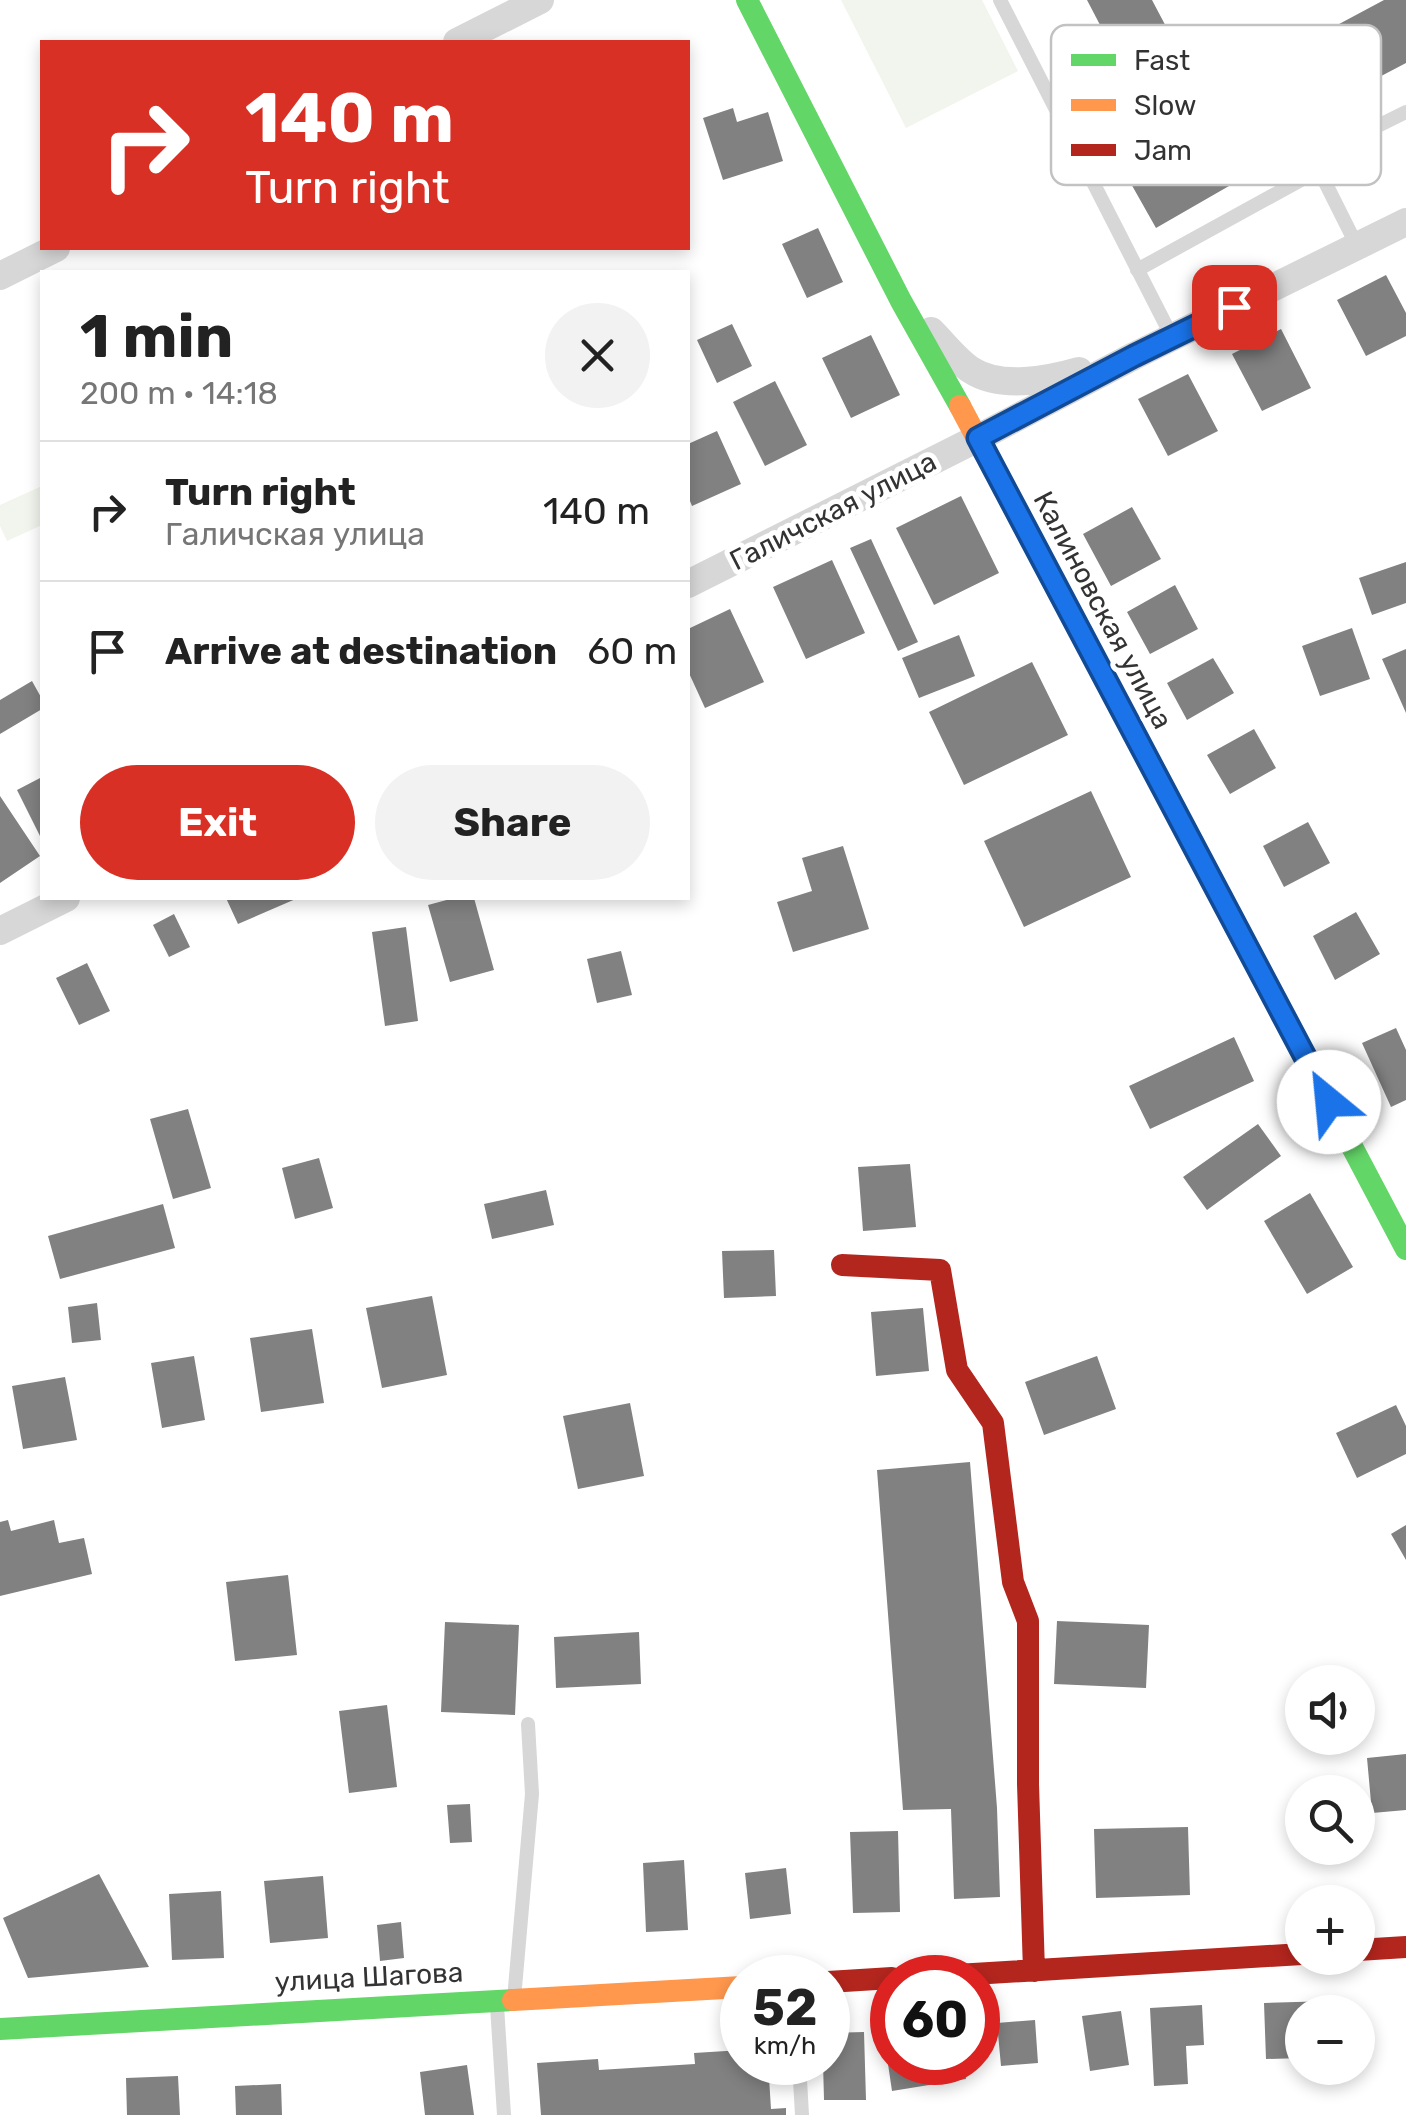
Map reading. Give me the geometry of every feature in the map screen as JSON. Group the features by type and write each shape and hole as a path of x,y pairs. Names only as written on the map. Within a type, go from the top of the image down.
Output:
{"main road":[{"name":"Калиновская улица","path":"747,0 900,301 1395,1202 1406,1249"},
{"path":"842,1265 940,1270 957,1370 993,1423 1013,1582 1028,1621 1034,1972"},
{"path":"1375,1949 1406,1947"},
{"path":"1000,1974 1285,1955"},
{"name":"улица Шагова","path":"0,2029 720,1988"}],"street":[{"path":"461,40 540,0"},
{"name":"Галичская улица","path":"690,583 1406,222"},
{"path":"0,276 52,250"},
{"path":"900,301 972,371 1003,380 1048,380 1134,356"},
{"path":"0,931 62,900"}],"lane":[{"path":"1000,0 1051,100"},
{"path":"1381,124 1406,112"},
{"path":"1095,185 1172,337"},
{"path":"1138,270 1292,185"},
{"path":"1326,185 1357,246"},
{"path":"504,2115 505,2000 532,1794 528,1724"},
{"path":"800,2085 802,2115"}],"shaded area":[{"path":"841,0 982,0 1018,71 906,128"},
{"path":"40,487 40,526 7,541 0,526 0,505"}],"building":[{"path":"1087,0 1152,0 1165,25 1100,25"},
{"path":"1384,0 1406,0 1406,63 1381,76 1381,25 1337,25"},
{"path":"733,108 737,122 768,112 783,161 723,180 703,118"},
{"path":"1132,185 1231,185 1156,228"},
{"path":"818,228 843,282 807,298 782,244"},
{"path":"1386,275 1406,313 1406,336 1366,356 1337,300"},
{"path":"732,324 752,366 717,383 697,340"},
{"path":"1281,329 1311,388 1262,411 1232,354"},
{"path":"871,335 900,395 851,418 822,358"},
{"path":"1188,374 1218,431 1168,456 1138,399"},
{"path":"775,381 807,445 765,466 733,402"},
{"path":"717,431 741,484 692,506 690,443"},
{"path":"961,496 999,573 934,605 896,528"},
{"path":"1132,507 1161,559 1111,586 1083,534"},
{"path":"871,539 918,642 898,651 850,548"},
{"path":"832,560 865,633 806,659 773,587"},
{"path":"1406,562 1406,603 1372,615 1359,578"},
{"path":"1175,585 1198,629 1150,654 1127,612"},
{"path":"730,609 764,682 705,708 690,675 690,628"},
{"path":"1352,628 1370,679 1320,696 1302,646"},
{"path":"959,635 975,676 919,698 902,658"},
{"path":"1406,649 1406,713 1382,659"},
{"path":"1213,658 1234,693 1187,720 1167,683"},
{"path":"1032,662 1068,735 964,785 929,712"},
{"path":"32,681 40,695 40,710 0,734 0,700"},
{"path":"1254,729 1276,768 1230,794 1207,755"},
{"path":"40,778 40,836 17,790"},
{"path":"1091,791 1131,877 1024,927 984,841"},
{"path":"0,796 40,856 0,883"},
{"path":"1308,822 1330,863 1284,887 1263,846"},
{"path":"843,846 869,929 793,952 777,902 812,891 802,858"},
{"path":"227,900 293,900 238,924"},
{"path":"475,900 494,970 450,982 428,905"},
{"path":"1356,912 1380,954 1335,980 1313,936"},
{"path":"174,914 190,947 169,957 153,925"},
{"path":"406,927 418,1021 385,1026 372,932"},
{"path":"621,951 632,995 597,1003 587,959"},
{"path":"87,963 110,1011 79,1025 56,978"},
{"path":"1396,1028 1406,1050 1406,1100 1391,1107 1362,1043"},
{"path":"1234,1037 1254,1081 1150,1129 1129,1086"},
{"path":"188,1109 211,1188 173,1199 150,1119"},
{"path":"1258,1124 1281,1156 1207,1210 1183,1177"},
{"path":"319,1158 333,1208 295,1219 282,1168"},
{"path":"910,1164 916,1227 863,1231 858,1167"},
{"path":"546,1190 554,1225 492,1239 484,1204"},
{"path":"1310,1193 1353,1267 1307,1294 1264,1221"},
{"path":"163,1204 175,1248 60,1279 48,1236"},
{"path":"774,1250 776,1296 724,1298 722,1251"},
{"path":"432,1296 447,1375 382,1388 366,1308"},
{"path":"97,1303 101,1340 72,1343 68,1307"},
{"path":"923,1308 929,1371 876,1376 871,1312"},
{"path":"312,1329 324,1403 261,1412 250,1338"},
{"path":"194,1356 205,1420 162,1428 151,1363"},
{"path":"1097,1356 1116,1409 1044,1435 1025,1382"},
{"path":"65,1377 77,1440 23,1449 12,1386"},
{"path":"630,1403 644,1476 578,1489 563,1416"},
{"path":"1396,1405 1406,1426 1406,1454 1357,1478 1336,1433"},
{"path":"970,1462 997,1808 1000,1897 954,1899 951,1809 903,1810 877,1470"},
{"path":"8,1520 11,1531 54,1520 59,1543 84,1538 92,1574 0,1596 0,1522"},
{"path":"1406,1525 1406,1560 1391,1534"},
{"path":"288,1575 297,1655 235,1661 226,1582"},
{"path":"1057,1621 1149,1625 1146,1688 1054,1684"},
{"path":"445,1622 519,1625 515,1715 441,1712"},
{"path":"639,1632 641,1684 556,1688 554,1637"},
{"path":"387,1705 397,1787 349,1793 339,1711"},
{"path":"1406,1754 1406,1810 1375,1813 1375,1775 1369,1775 1367,1758"},
{"path":"470,1804 472,1842 450,1843 447,1805"},
{"path":"1188,1827 1190,1895 1096,1898 1094,1829"},
{"path":"898,1831 900,1912 853,1913 850,1832"},
{"path":"684,1860 688,1930 646,1932 643,1863"},
{"path":"786,1868 791,1914 750,1919 745,1873"},
{"path":"99,1874 149,1967 28,1978 3,1918"},
{"path":"323,1876 328,1938 270,1943 264,1881"},
{"path":"221,1891 224,1958 172,1960 169,1894"},
{"path":"401,1922 404,1958 380,1961 377,1925"},
{"path":"1285,2002 1285,2058 1266,2059 1264,2003"},
{"path":"1202,2005 1204,2045 1186,2046 1188,2084 1154,2086 1150,2008"},
{"path":"1121,2011 1129,2065 1090,2071 1082,2016"},
{"path":"1035,2020 1038,2063 1001,2066 1000,2023"},
{"path":"850,2032 864,2032 866,2100 824,2100 824,2085 850,2085"},
{"path":"720,2051 720,2085 769,2085 771,2109 786,2108 786,2115 541,2115 537,2063 598,2059 599,2070 695,2064 694,2053"},
{"path":"467,2065 474,2115 425,2115 420,2072"},
{"path":"178,2076 180,2115 127,2115 126,2078"},
{"path":"281,2084 282,2115 236,2115 235,2086"},
{"path":"891,2085 929,2085 892,2091"}],"traffic: fast":[{"path":"747,0 901,301 960,406"},
{"path":"1196,851 1406,1249"},
{"path":"0,2029 513,2000"}],"traffic: slow":[{"path":"960,406 1196,851"},
{"path":"513,2000 720,1988"}],"traffic: jam":[{"path":"842,1265 940,1270 957,1370 993,1423 1013,1582 1028,1621 1034,1971"},
{"path":"1375,1949 1406,1947"},
{"path":"1000,1972 1285,1955"},
{"path":"850,1981 870,1979"}],"route":[{"path":"1234,307 978,438 1329,1102"}]}
